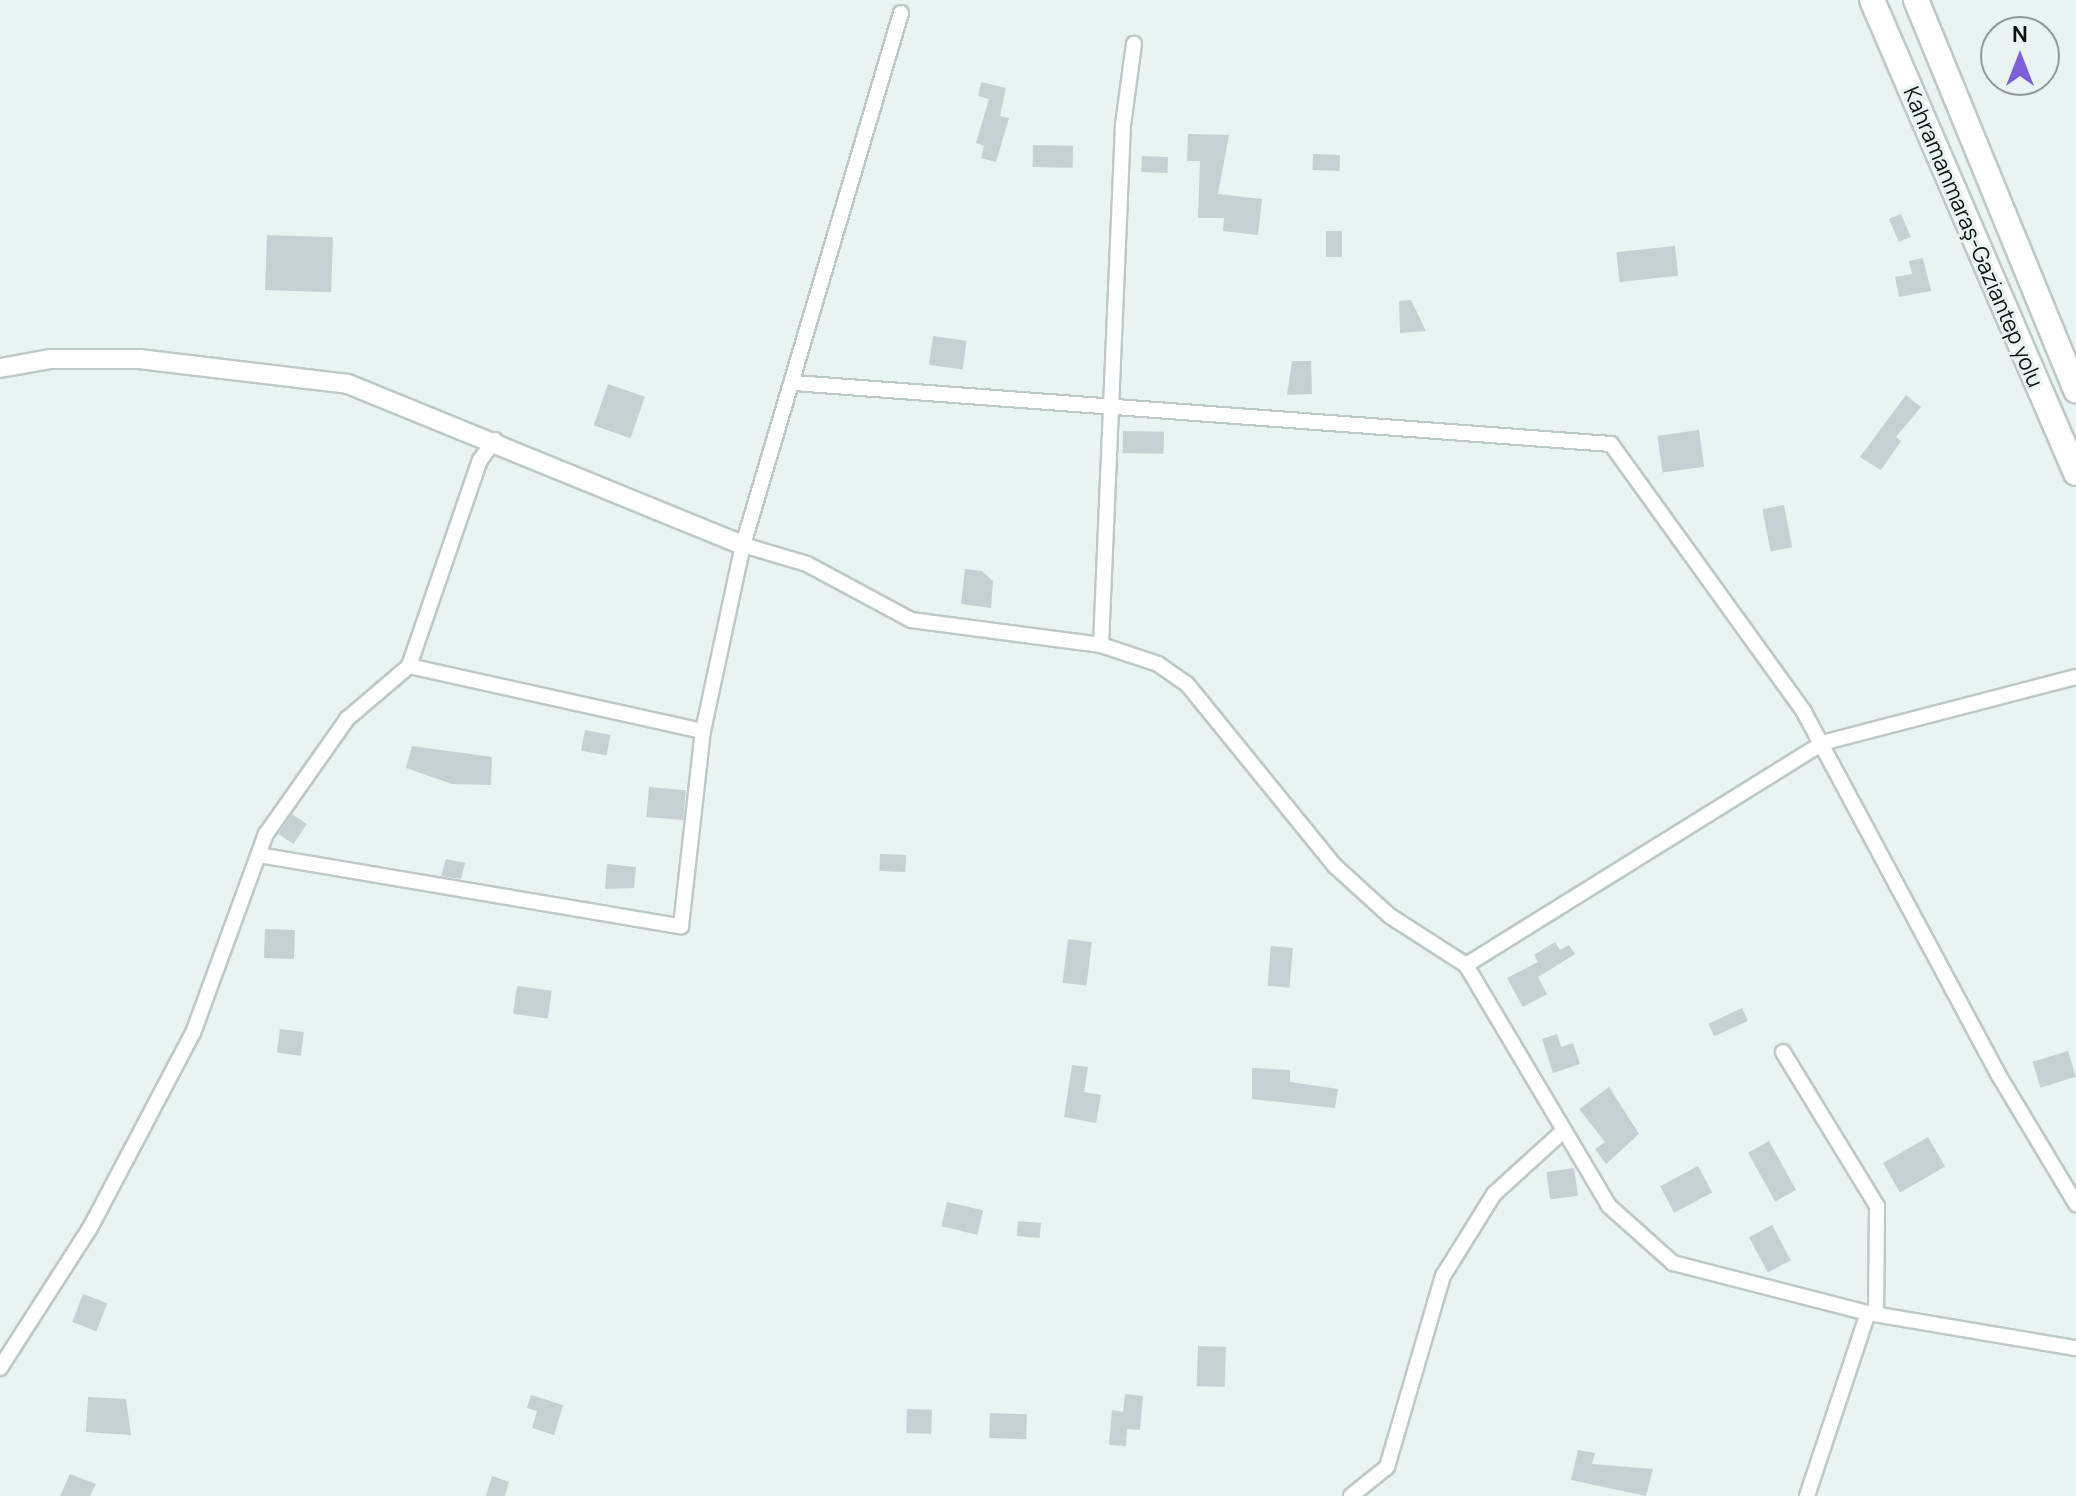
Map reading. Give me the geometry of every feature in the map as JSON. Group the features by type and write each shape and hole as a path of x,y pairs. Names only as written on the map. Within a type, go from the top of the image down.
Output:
{"highway":[{"name":"Kahramanmaraş-Gaziantep yolu","path":"1872,0 2076,473"},
{"name":"Kahramanmaraş-Gaziantep yolu","path":"1916,0 2076,390"}],"street":[{"path":"259,855 681,926 703,731 743,545 794,383 901,13"},
{"path":"1101,645 1123,125 1134,44"},
{"path":"0,368 51,359 139,359 348,384 495,440 743,545 807,564 911,620 1101,645 1158,664 1187,684 1335,866 1390,916 1466,965 1512,1033 1561,1133 1609,1206 1673,1263 1872,1313 2076,1348"},
{"path":"794,383 1113,403 1611,444 1756,638 1822,743 1998,1074 2076,1204"},
{"path":"0,1368 90,1228 193,1033 266,834 347,719 409,666 480,460 495,440"},
{"path":"409,666 703,731"},
{"path":"1466,965 1822,743 2076,677"},
{"path":"1783,1052 1877,1206 1872,1313 1807,1496"},
{"path":"1351,1496 1387,1467 1443,1276 1494,1194 1561,1133"}],"building":[{"path":"981,82 1006,88 1000,116 1009,118 996,162 981,158 984,146 976,143 989,99 978,96"},
{"path":"1188,134 1229,135 1218,194 1262,199 1258,235 1223,231 1224,218 1198,218 1200,161 1187,161"},
{"path":"1033,145 1073,146 1073,168 1033,167"},
{"path":"1313,154 1340,155 1339,171 1312,170"},
{"path":"1142,156 1168,157 1167,173 1141,172"},
{"path":"1901,214 1911,237 1899,242 1889,219"},
{"path":"1326,231 1342,231 1342,257 1326,257"},
{"path":"267,235 333,237 331,292 265,290"},
{"path":"1675,246 1678,276 1619,282 1616,252"},
{"path":"1923,258 1931,291 1899,297 1895,277 1912,274 1909,261"},
{"path":"1411,300 1426,331 1400,333 1399,301"},
{"path":"933,336 967,341 963,369 929,365"},
{"path":"1292,361 1311,361 1312,394 1287,395"},
{"path":"608,384 645,397 631,438 594,426"},
{"path":"1906,395 1921,407 1896,437 1901,441 1881,470 1860,457"},
{"path":"1699,430 1704,467 1663,472 1657,436"},
{"path":"1123,431 1164,432 1164,454 1123,453"},
{"path":"1784,505 1792,547 1771,551 1762,509"},
{"path":"965,569 982,571 993,581 991,608 961,604"},
{"path":"585,730 611,735 607,756 581,751"},
{"path":"412,746 492,757 491,785 452,784 406,768"},
{"path":"649,787 686,790 683,820 646,817"},
{"path":"292,814 307,824 294,844 279,834"},
{"path":"880,854 906,855 905,872 879,871"},
{"path":"446,859 465,863 461,879 441,876"},
{"path":"607,864 636,867 634,888 605,889"},
{"path":"265,929 295,930 294,959 264,958"},
{"path":"1068,939 1092,942 1086,986 1063,983"},
{"path":"1555,942 1560,950 1569,945 1575,954 1538,977 1547,994 1523,1007 1507,978 1538,962 1534,955"},
{"path":"1271,946 1293,948 1289,988 1268,986"},
{"path":"517,986 552,991 548,1019 513,1014"},
{"path":"1742,1008 1748,1021 1714,1036 1708,1024"},
{"path":"280,1029 304,1032 301,1056 277,1053"},
{"path":"1557,1034 1561,1047 1573,1043 1580,1064 1553,1073 1542,1039"},
{"path":"2068,1051 2076,1077 2041,1088 2033,1062"},
{"path":"1072,1065 1088,1067 1084,1092 1101,1095 1096,1123 1064,1117"},
{"path":"1252,1068 1290,1070 1290,1082 1338,1089 1335,1108 1252,1099"},
{"path":"1609,1087 1639,1134 1606,1164 1595,1149 1605,1142 1579,1109"},
{"path":"1928,1137 1945,1166 1900,1192 1883,1163"},
{"path":"1769,1141 1796,1190 1775,1202 1748,1153"},
{"path":"1698,1166 1712,1192 1674,1213 1660,1186"},
{"path":"1574,1168 1578,1196 1550,1200 1546,1172"},
{"path":"947,1202 983,1210 977,1235 941,1226"},
{"path":"1018,1221 1041,1223 1040,1238 1017,1236"},
{"path":"1772,1225 1791,1260 1768,1273 1749,1237"},
{"path":"83,1294 107,1303 97,1331 72,1322"},
{"path":"1198,1346 1226,1347 1225,1387 1197,1386"},
{"path":"1125,1394 1143,1396 1140,1430 1127,1429 1126,1446 1109,1445 1112,1410 1123,1412"},
{"path":"531,1395 563,1405 554,1435 532,1428 537,1411 527,1408"},
{"path":"88,1397 126,1399 131,1435 86,1432"},
{"path":"907,1409 932,1410 931,1434 906,1433"},
{"path":"990,1413 1027,1414 1026,1439 989,1438"},
{"path":"1578,1450 1595,1453 1592,1464 1653,1469 1646,1496 1571,1480"},
{"path":"70,1474 96,1484 90,1496 60,1496"},
{"path":"492,1476 509,1482 505,1496 486,1496"}]}
